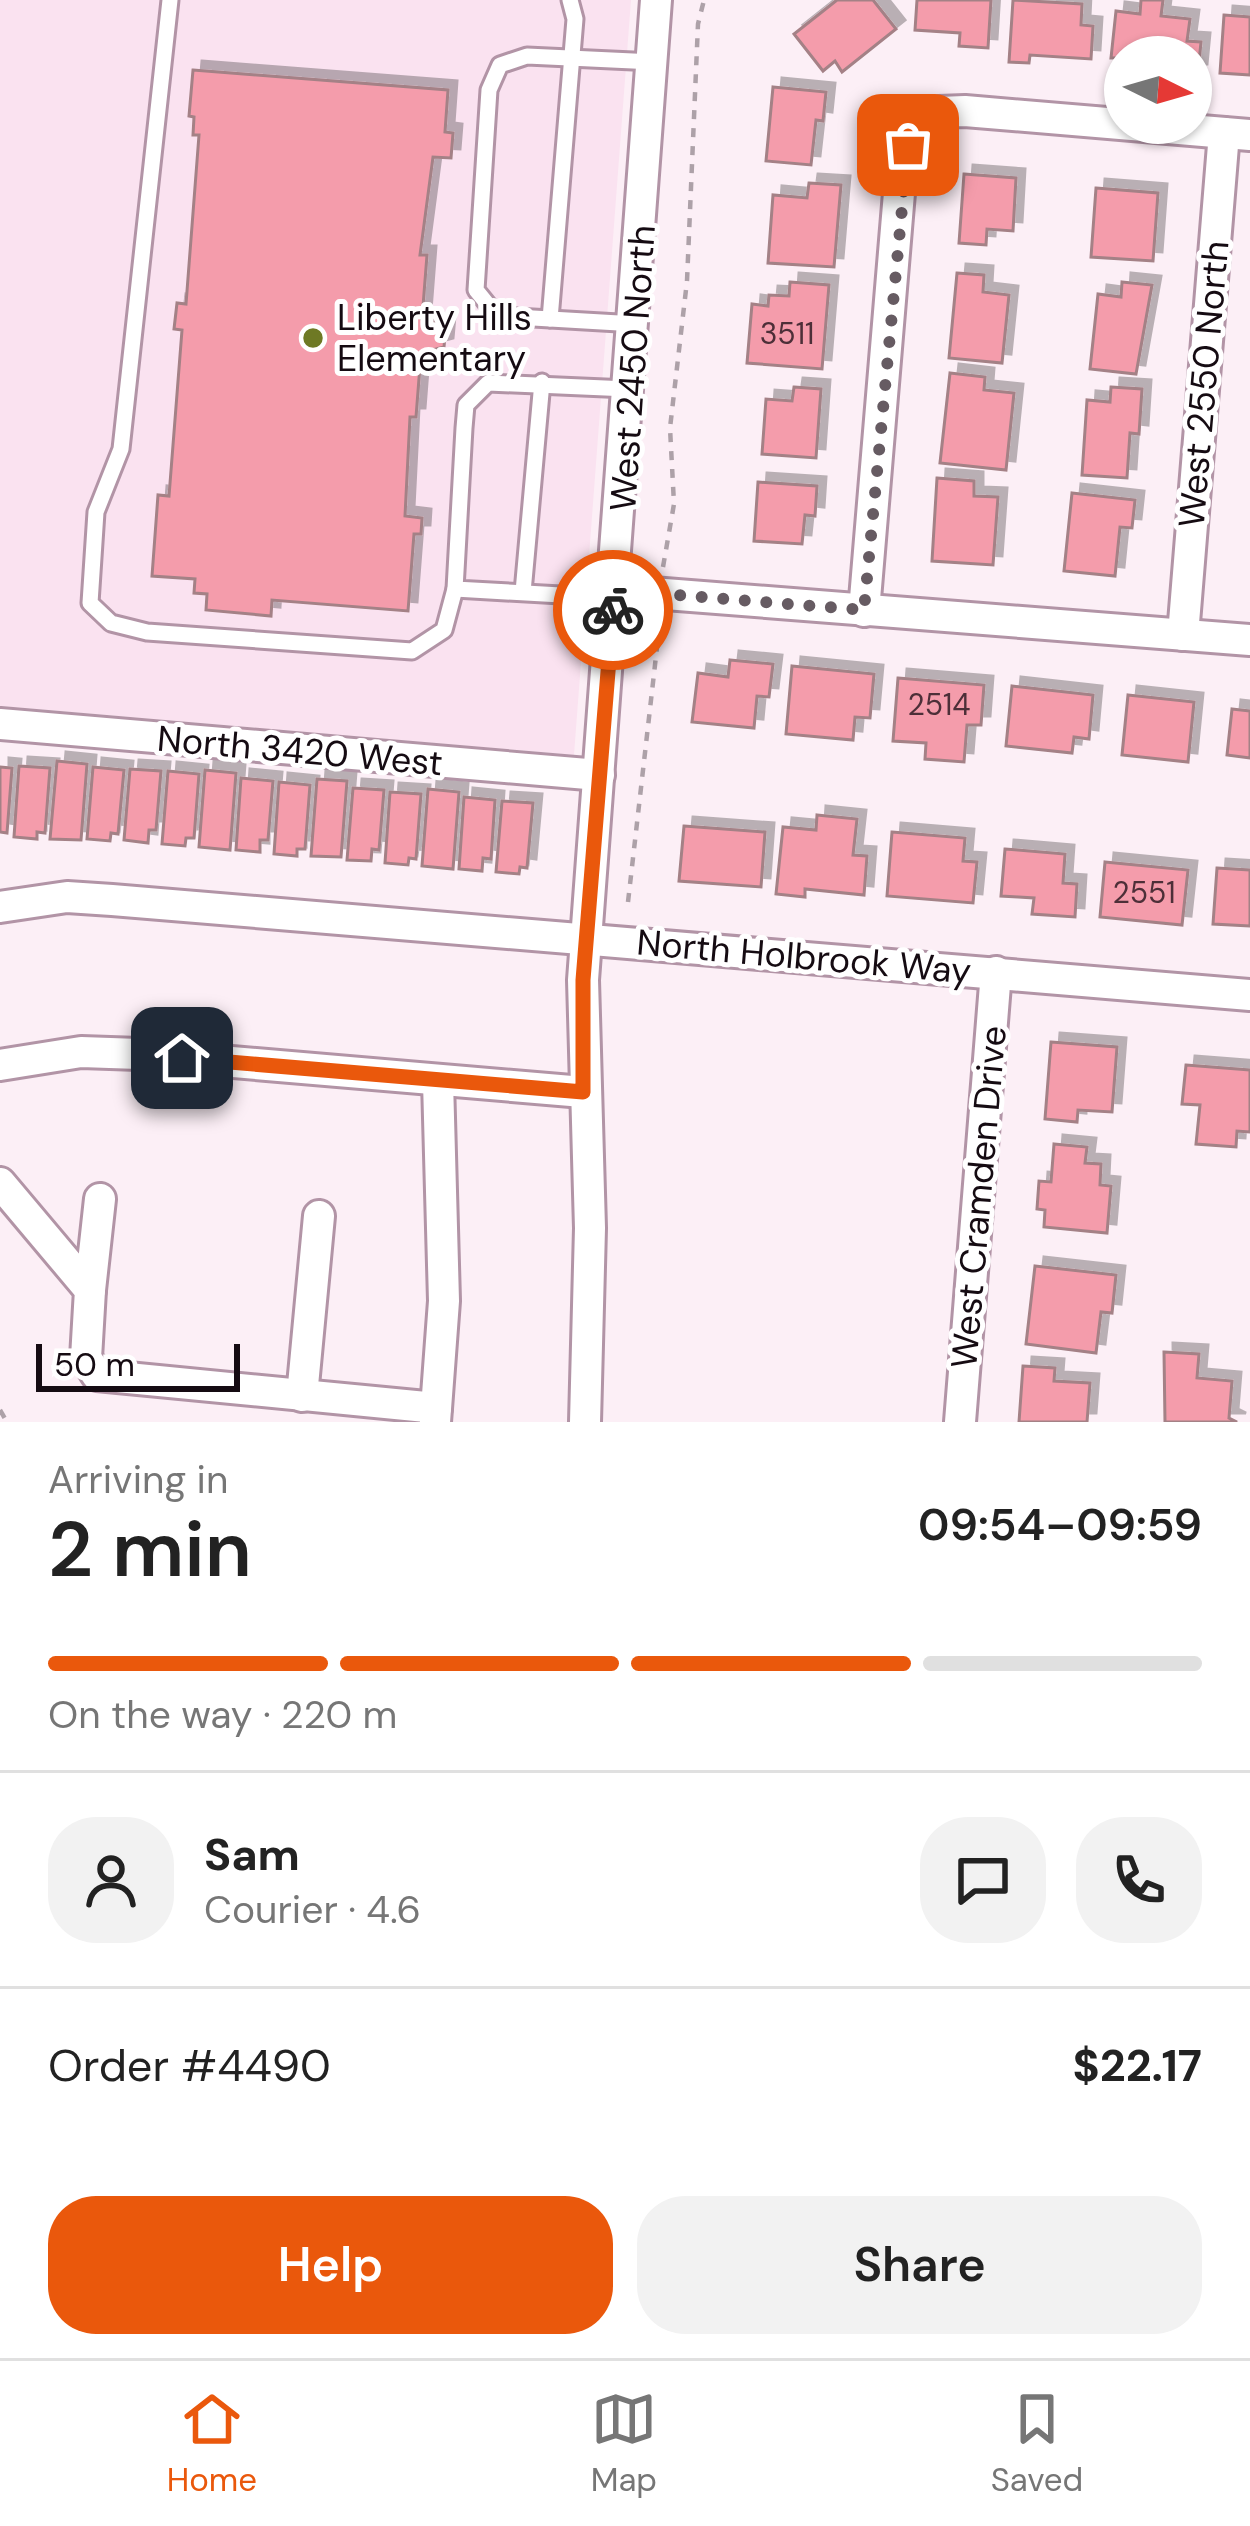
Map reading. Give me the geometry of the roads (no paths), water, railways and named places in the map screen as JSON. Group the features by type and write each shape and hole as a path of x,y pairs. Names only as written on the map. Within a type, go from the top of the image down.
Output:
{"street":[{"name":"West 2450 North","path":"586,1422 590,1251 583,1092 586,938 636,324 656,0"},
{"name":"West 2450 North","path":"655,48 667,0"},
{"path":"864,610 901,169 920,121 939,112 964,111 1237,134"},
{"name":"West 2550 North","path":"1183,634 1237,134"},
{"path":"614,594 1250,640"},
{"name":"North 3420 West","path":"0,724 599,776"},
{"name":"North Holbrook Way","path":"0,907 67,897 112,900 1250,994"},
{"name":"West Cramden Drive","path":"960,1422 995,972"},
{"path":"0,1065 81,1052 583,1092"},
{"path":"100,1199 86,1346 90,1369 107,1379 302,1396 435,1415 444,1301 438,1081"},
{"path":"0,1184 90,1290"},
{"path":"302,1396 319,1216"}],"lane":[{"path":"170,0 121,448 96,512 90,603 111,623 147,632 412,651 444,630 455,589 466,405 488,383 631,389"},
{"path":"550,319 575,19 570,0"},
{"path":"636,324 493,311 476,290 489,90 500,64 527,56 571,58 655,48"},
{"path":"523,592 542,382"},
{"path":"455,589 614,594"}],"place":[{"name":"Liberty Hills Elementary","path":"313,338"}]}
